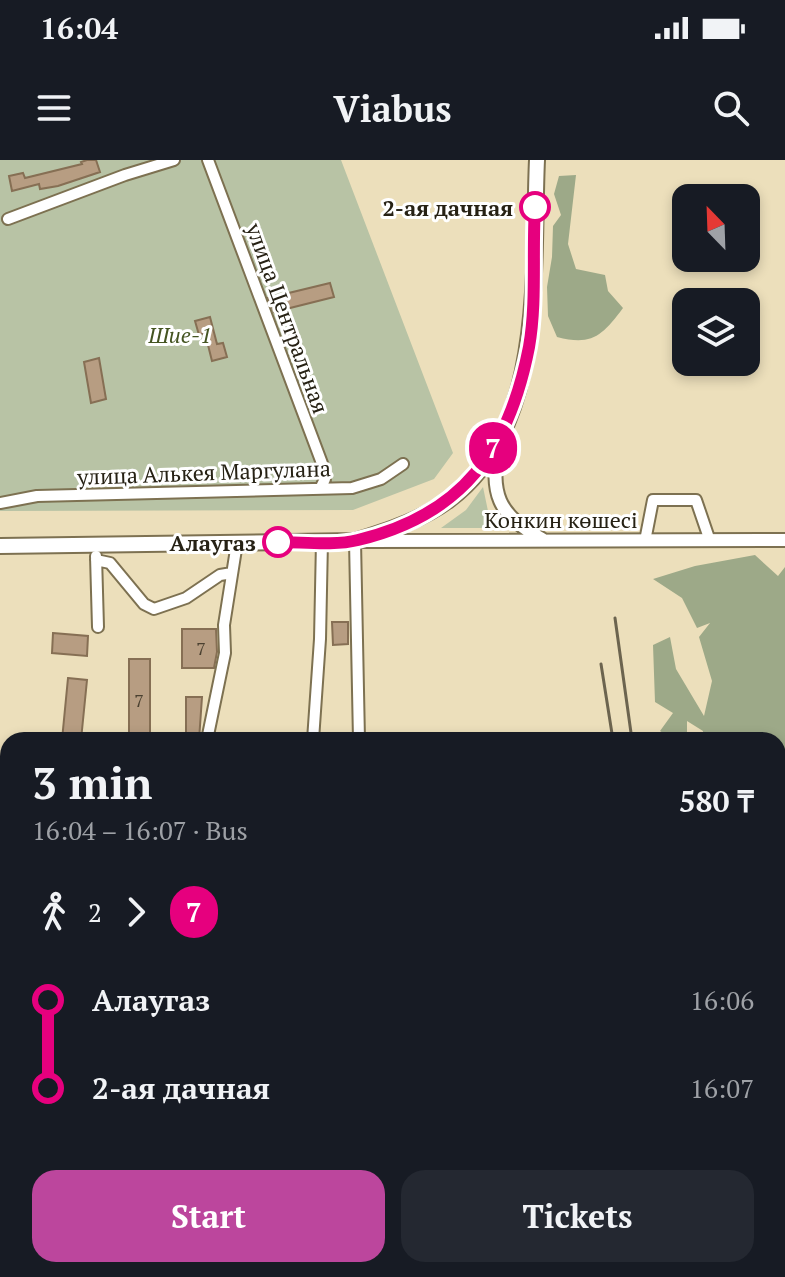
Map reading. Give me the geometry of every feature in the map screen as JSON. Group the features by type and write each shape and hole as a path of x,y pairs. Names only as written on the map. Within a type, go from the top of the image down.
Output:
{"highway":[{"path":"355,541 404,525 451,498 482,467 499,439 520,382 529,346 537,160"},
{"name":"Конкин көшесі","path":"0,546 96,553 237,543 355,541"}],"main road":[{"path":"499,439 494,472 496,490 503,508 516,525 545,541"},
{"name":"Конкин көшесі","path":"355,541 785,540"}],"street":[{"path":"8,219 174,160"},
{"name":"улица Центральная","path":"208,160 323,466 325,479 320,489"},
{"name":"улица Алькея Маргулана","path":"0,503 37,496 352,488 381,479 403,464"},
{"path":"645,541 653,500 696,500 710,541"},
{"path":"314,732 322,541"},
{"path":"355,541 359,732"},
{"path":"209,732 225,653 224,625 237,543"},
{"path":"96,553 110,563 144,604 154,609 186,598 220,575 232,573"},
{"path":"96,553 98,627"}],"green space":[{"name":"Шие-1","path":"0,160 341,160 453,453 434,479 353,510 0,511"},
{"path":"576,175 568,244 576,269 605,275 608,291 623,308 602,332 579,340 557,337 548,316 547,287 553,226 561,215 554,194 559,176"},
{"path":"483,487 488,511 501,528 441,528 466,510"},
{"path":"755,555 778,576 785,567 785,732 703,732 687,721 687,732 660,731 673,713 655,702 653,645 670,637 676,669 704,716 712,681 699,637 710,623 697,628 682,598 653,579 695,566"}],"building":[{"path":"87,160 96,160 100,172 58,186 40,189 39,184 12,191 9,176 23,173 25,178 82,164"},
{"path":"330,283 334,297 274,312 268,298"},
{"path":"210,317 217,344 223,343 227,357 212,361 205,333 199,335 195,321"},
{"path":"99,358 106,399 91,403 84,362"},
{"path":"332,622 348,622 348,644 333,645"},
{"path":"182,629 216,629 214,668 182,668"},
{"path":"53,633 88,636 87,656 52,653"},
{"path":"129,659 150,659 150,732 129,732"},
{"path":"68,678 87,680 82,732 63,732"},
{"path":"186,697 202,697 200,732 186,732"}],"railway":[{"path":"615,618 631,732"},
{"path":"601,664 612,732"}],"bus line":[{"name":"7","path":"278,542 355,541 404,525 451,498 482,467 511,411 529,346 535,207"}],"place":[{"name":"2-ая дачная","path":"535,207"},
{"name":"Алаугаз","path":"278,542"}]}
